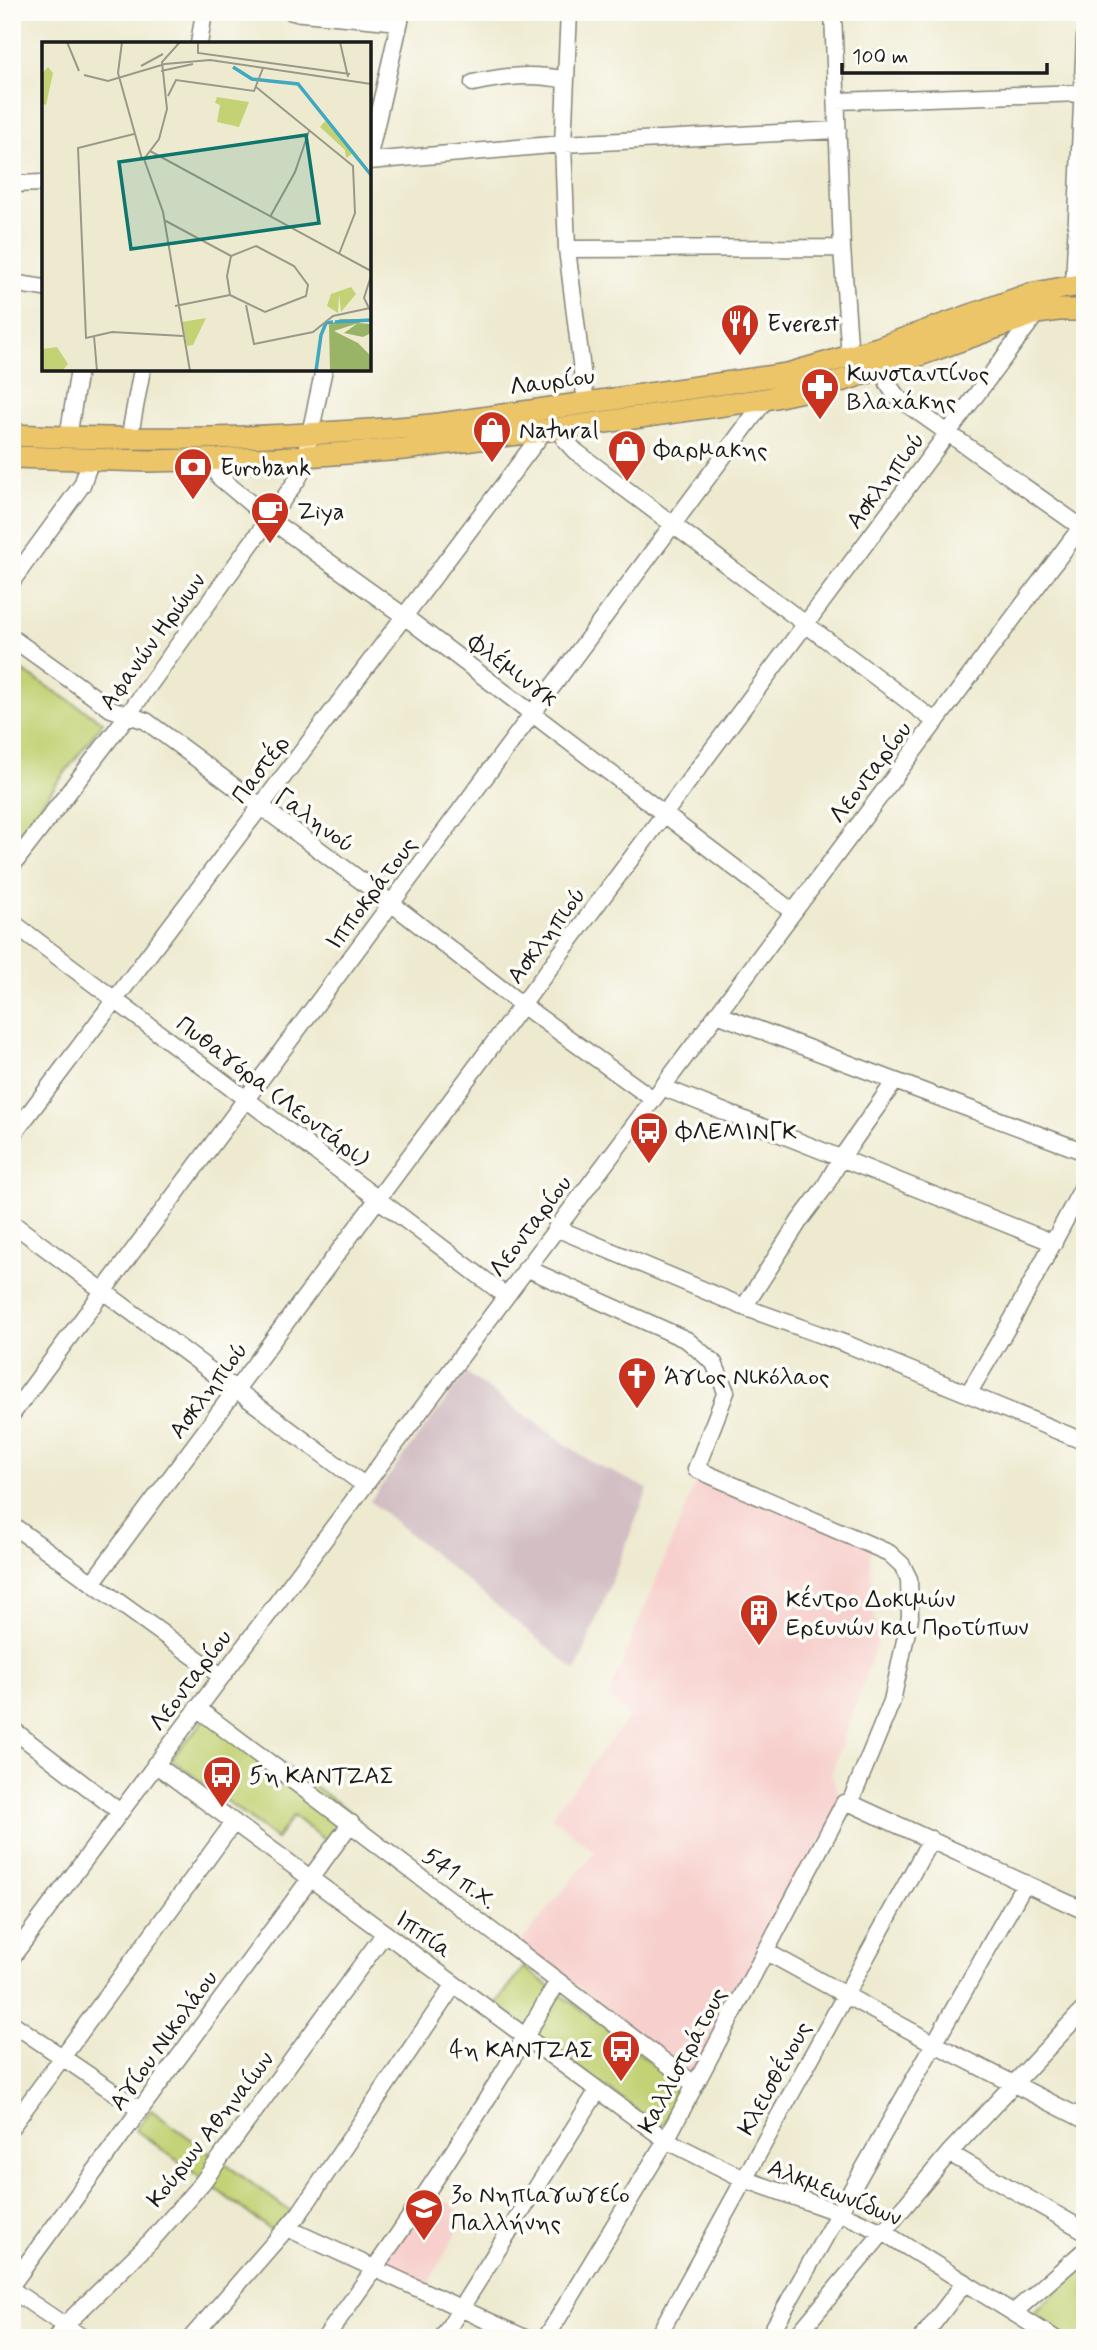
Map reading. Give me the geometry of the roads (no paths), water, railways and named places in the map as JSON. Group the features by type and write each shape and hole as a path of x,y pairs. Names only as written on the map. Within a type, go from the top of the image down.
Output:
{"main road":[{"name":"Λαυρίου","path":"12,435 129,440 211,439 401,429 766,378 850,357 1030,294 1080,285"},
{"name":"Λαυρίου","path":"12,457 212,460 306,456 404,449 554,429 766,399 821,387 886,368 1037,313 1085,310"}],"street":[{"path":"199,42 204,12"},
{"path":"292,12 401,17 371,146"},
{"path":"569,12 563,144 567,249 586,403"},
{"path":"833,12 842,248 850,357"},
{"path":"1080,285 1085,37"},
{"path":"473,83 503,76 526,75 566,80"},
{"path":"837,101 1082,93"},
{"path":"371,161 563,144 838,131"},
{"path":"12,184 42,183"},
{"path":"567,249 842,248"},
{"path":"12,283 42,288"},
{"name":"Ασκληπιού","path":"92,1583 1037,313"},
{"path":"886,368 888,384 897,397 1083,525"},
{"path":"68,438 79,371"},
{"path":"129,440 142,371"},
{"name":"Αφανών Ηρώων","path":"12,866 127,716 302,471 324,371"},
{"name":"Ιπποκράτους","path":"12,1414 766,399"},
{"path":"554,429 569,446 672,526 936,722"},
{"name":"Παστέρ","path":"12,1136 404,616 554,429"},
{"path":"12,581 82,485 91,459"},
{"name":"Φλέμινγκ","path":"212,460 219,477 269,519 404,616 793,912"},
{"name":"Λεονταρίου","path":"12,1957 19,1935 120,1812 1083,525"},
{"name":"Γαληνού","path":"12,638 111,709 146,721 522,1005 657,1093 842,1157 1054,1243"},
{"name":"Πυθαγόρα (Λεοντάρι)","path":"12,922 506,1296"},
{"path":"717,1014 1085,1152"},
{"path":"744,1307 895,1081"},
{"path":"968,1394 1013,1318 1085,1183"},
{"path":"12,1223 364,1485"},
{"path":"556,1228 744,1307 849,1345 1085,1442"},
{"name":"Καλλιστράτους","path":"526,1268 687,1340 714,1363 726,1392 696,1469 889,1553 906,1571 911,1604 899,1675 884,1723 850,1803 844,1803 666,2140 546,2338"},
{"path":"12,1525 221,1676"},
{"name":"541 π.Χ.","path":"197,1708 694,2084"},
{"path":"12,1729 120,1812"},
{"name":"Ιππία","path":"155,1764 666,2140"},
{"path":"850,1803 1085,1911"},
{"path":"12,2126 234,1822"},
{"name":"Αγίου Νικολάου","path":"12,2284 351,1823"},
{"name":"Κλεισθένους","path":"657,2338 931,1839"},
{"path":"768,2338 1025,1883"},
{"name":"Κούρων Αθηναίων","path":"60,2332 150,2241 202,2183 385,1933"},
{"path":"765,1951 933,2043 1085,2120"},
{"path":"325,2338 375,2269 526,2037 558,1982"},
{"path":"191,2338 287,2228 454,1985"},
{"path":"795,2338 949,2154 1085,2008"},
{"path":"12,2023 140,2110"},
{"path":"442,2338 598,2090"},
{"name":"Αλκμεωνίδων","path":"666,2140 744,2179 883,2232 1054,2338"},
{"path":"949,2154 1085,2231"},
{"path":"287,2228 525,2338"},
{"path":"1014,2312 1085,2250"},
{"path":"922,2338 965,2282"},
{"path":"12,2290 60,2332 83,2338"}],"place":[{"name":"Everest","path":"740,357"},
{"name":"Κωνσταντίνος Βλαχάκης","path":"820,421"},
{"name":"Natural","path":"492,464"},
{"name":"Φαρμακης","path":"627,483"},
{"name":"Eurobank","path":"193,501"},
{"name":"Ziya","path":"270,545"},
{"name":"ΦΛΕΜΙΝΓΚ","path":"649,1165"},
{"name":"Άγιος Νικόλαος","path":"637,1410"},
{"name":"Κέντρο Δοκιμών Ερευνών και Προτύπων","path":"759,1647"},
{"name":"5η ΚΑΝΤΖΑΣ","path":"222,1809"},
{"name":"4η ΚΑΝΤΖΑΣ","path":"621,2083"},
{"name":"3ο Νηπιαγωγείο Παλλήνης","path":"424,2242"}]}
